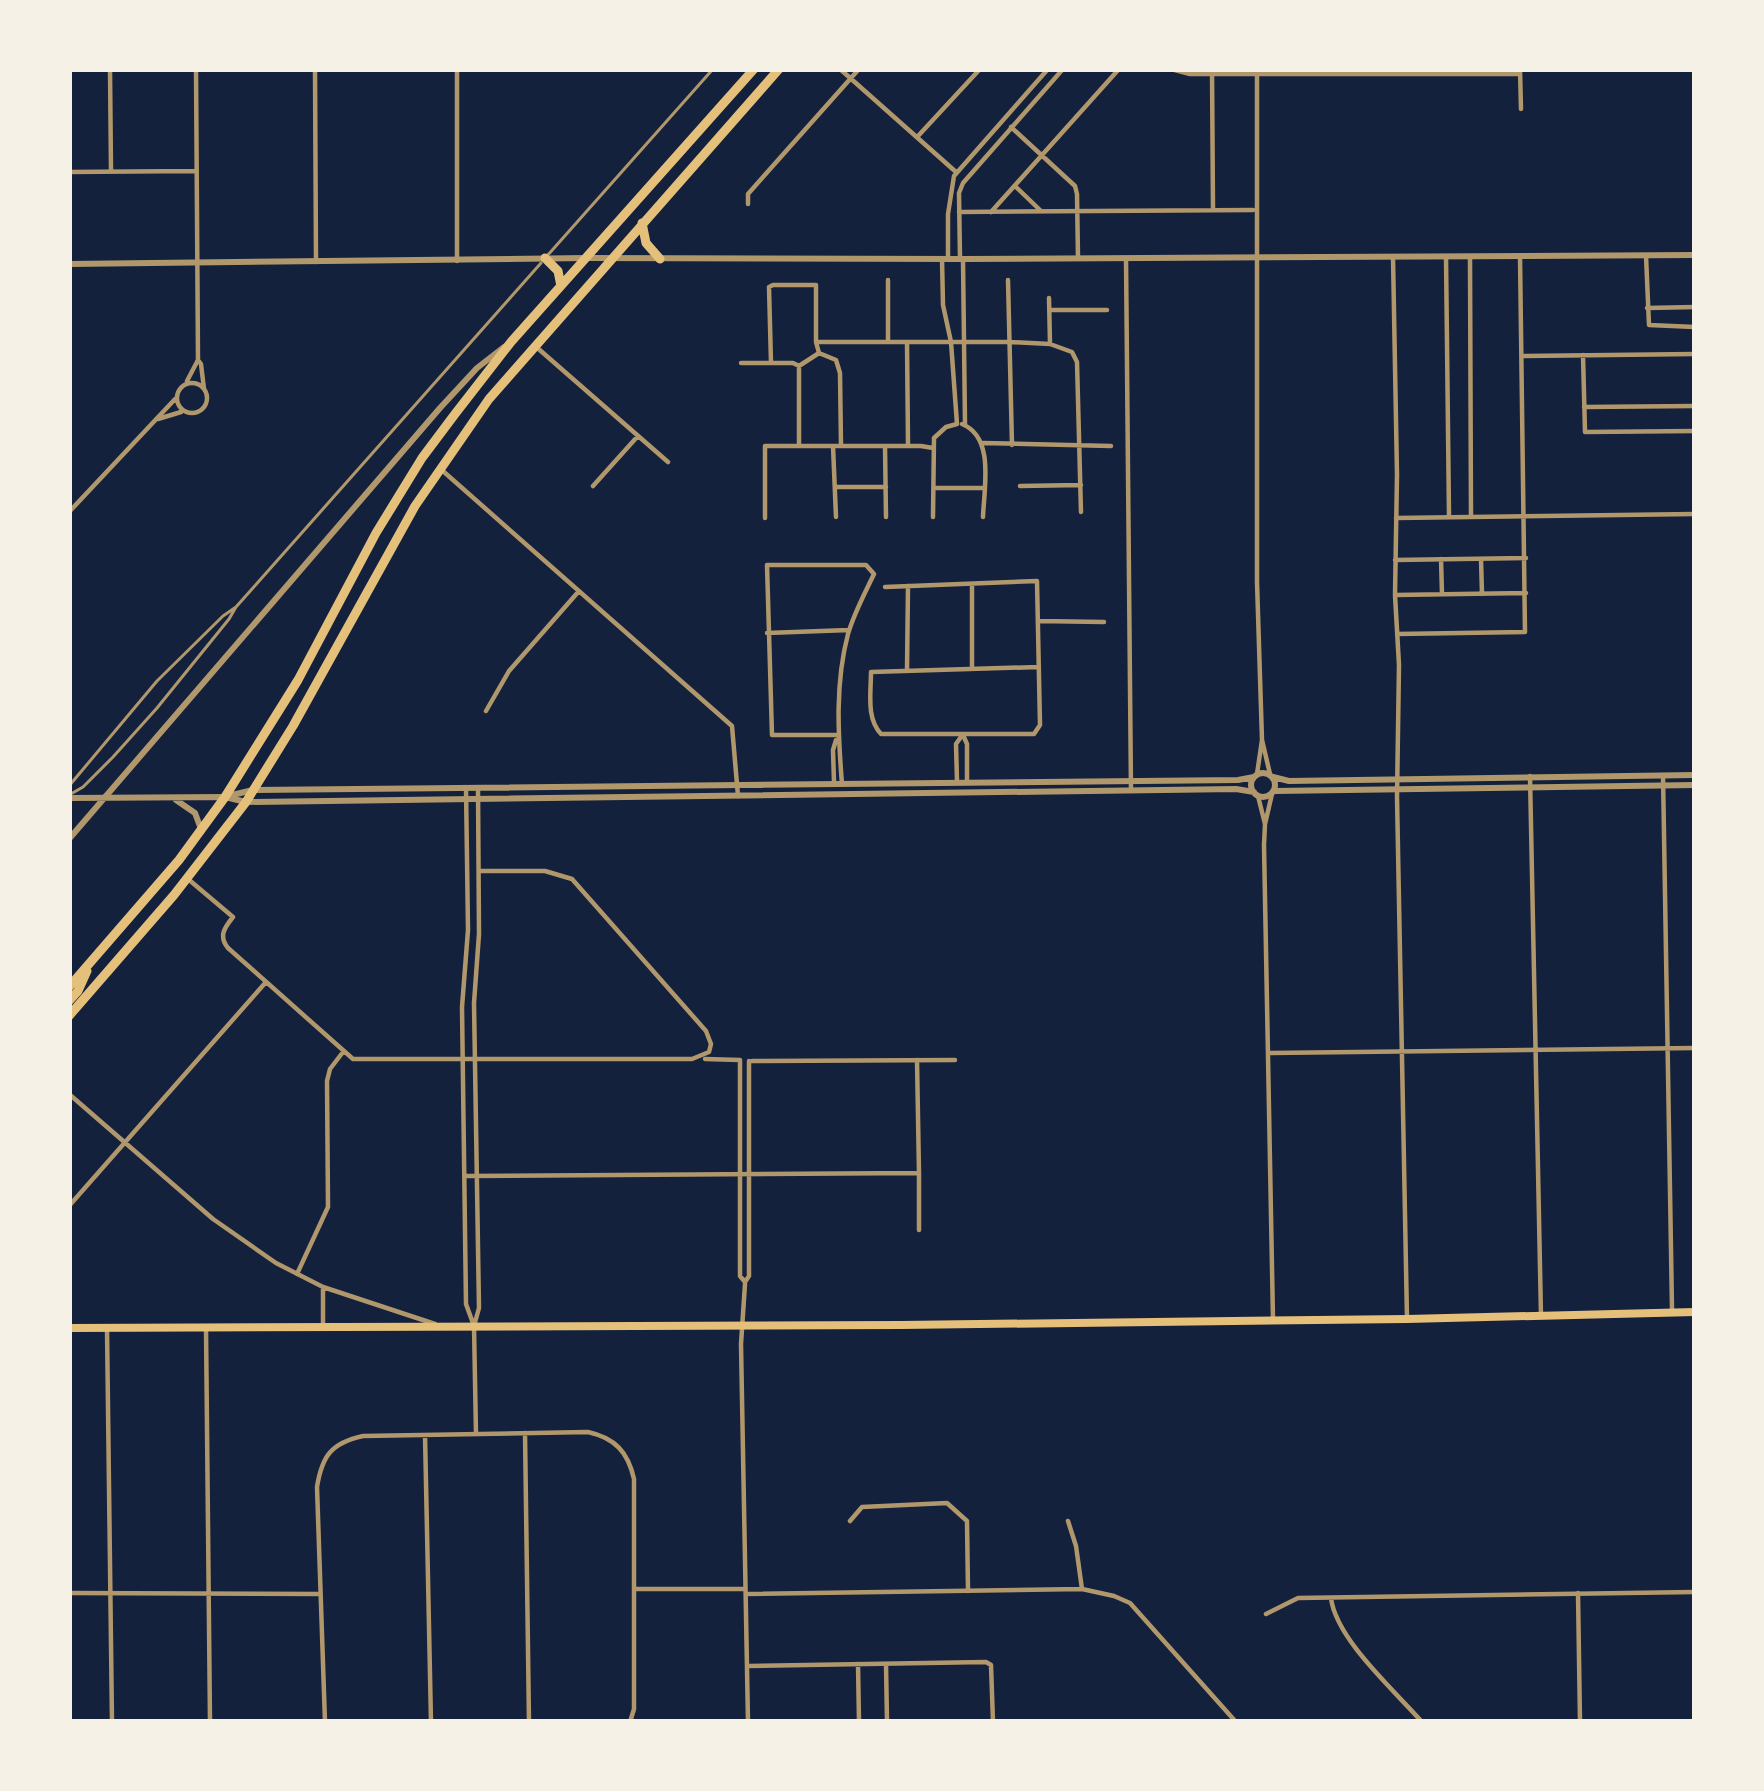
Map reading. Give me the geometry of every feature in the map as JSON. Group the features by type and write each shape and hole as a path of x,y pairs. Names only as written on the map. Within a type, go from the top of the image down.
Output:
{"highway":[{"path":"69,987 202,831 225,797 298,680 422,458 512,342 754,69"},
{"path":"69,1016 188,878 246,802 394,541 489,399 779,69"},
{"path":"642,223 646,243 660,259"},
{"path":"545,258 558,271 561,286"},
{"path":"422,458 439,468"},
{"path":"69,1001 92,961"}],"main road":[{"path":"69,1328 1407,1319 1695,1312"}],"street":[{"path":"110,69 111,172"},
{"path":"69,512 177,397 198,360 196,69"},
{"path":"315,69 316,262"},
{"path":"457,69 457,261"},
{"path":"840,69 956,172"},
{"path":"748,204 748,194 859,69"},
{"path":"917,136 980,69"},
{"path":"961,424 943,305 951,182 1048,69"},
{"path":"961,424 966,342 959,193 1063,69"},
{"path":"991,212 1119,69"},
{"path":"1172,69 1180,73 1520,72 1521,109"},
{"path":"1212,71 1213,210"},
{"path":"1257,72 1257,582 1262,740 1251,783 1264,824"},
{"path":"1011,127 1075,186 1078,258"},
{"path":"69,172 196,171"},
{"path":"1016,186 1042,212"},
{"path":"959,212 1256,210"},
{"path":"69,264 1695,255"},
{"path":"1397,634 1525,632 1520,256"},
{"path":"1646,256 1647,322 1653,328 1695,327"},
{"path":"1393,257 1396,789 1407,1319"},
{"path":"1446,257 1449,516"},
{"path":"1470,257 1471,516"},
{"path":"1126,258 1131,791"},
{"path":"888,280 888,342"},
{"path":"1008,280 1012,445"},
{"path":"771,363 769,287 773,285 816,285 819,353"},
{"path":"1049,298 1050,344"},
{"path":"1646,308 1695,307"},
{"path":"1050,310 1107,310"},
{"path":"69,839 477,368 512,342"},
{"path":"816,342 1010,342 1050,344 1072,352 1077,362 1081,512"},
{"path":"907,342 908,446"},
{"path":"534,346 668,462"},
{"path":"799,366 819,353"},
{"path":"819,353 836,359 840,373 836,517"},
{"path":"1522,356 1695,354"},
{"path":"1583,355 1585,432 1695,431"},
{"path":"177,397 184,411 203,409 208,397 198,360"},
{"path":"741,363 799,366"},
{"path":"799,366 799,446"},
{"path":"954,383 966,383"},
{"path":"184,386 197,384 204,389"},
{"path":"1583,407 1695,406"},
{"path":"158,419 184,411"},
{"path":"933,517 936,434 961,424 973,428 983,443 983,517"},
{"path":"593,486 638,436"},
{"path":"983,443 1111,446"},
{"path":"765,518 765,446 933,448"},
{"path":"885,446 886,517"},
{"path":"396,461 422,458"},
{"path":"439,468 732,726 738,796"},
{"path":"1020,486 1081,484"},
{"path":"835,487 886,487"},
{"path":"933,488 984,488"},
{"path":"1396,518 1695,514"},
{"path":"1395,560 1526,558"},
{"path":"1481,559 1482,593"},
{"path":"1441,560 1442,594"},
{"path":"838,735 772,735 767,565 866,565 874,574 849,630 841,668 838,784"},
{"path":"885,587 1037,581 1039,621 1040,724 1034,734 881,734 871,718 871,671 1039,668"},
{"path":"972,584 972,669"},
{"path":"907,670 908,586"},
{"path":"486,711 509,671 579,591"},
{"path":"1395,595 1526,593"},
{"path":"1039,621 1104,622"},
{"path":"767,633 849,630"},
{"path":"963,734 967,782"},
{"path":"957,783 956,744 963,734"},
{"path":"1262,740 1276,784 1264,824 1274,1320"},
{"path":"956,760 967,759"},
{"path":"1663,775 1672,1312"},
{"path":"225,797 253,790 1695,775"},
{"path":"1530,776 1541,1316"},
{"path":"69,796 225,797 246,802 1240,789 1266,797 1396,789 1695,785"},
{"path":"466,788 468,930 462,1007 466,1308 474,1326"},
{"path":"476,1434 478,788"},
{"path":"173,797 197,815 202,831"},
{"path":"479,872 566,875 706,1031 709,1052 699,1058"},
{"path":"188,878 233,917 225,928 224,943 353,1059 955,1060"},
{"path":"69,1207 266,982"},
{"path":"1268,1053 1695,1048"},
{"path":"297,1274 326,1214 327,1082 343,1052"},
{"path":"740,1060 740,1276 745,1282"},
{"path":"748,1722 741,1345 749,1276 749,1060"},
{"path":"917,1060 920,1230"},
{"path":"69,1094 230,1232 297,1274 443,1327"},
{"path":"465,1175 919,1173"},
{"path":"323,1287 323,1328"},
{"path":"107,1328 112,1722"},
{"path":"206,1328 210,1722"},
{"path":"324,1720 317,1487 321,1463 329,1451 363,1436 588,1432 615,1443 626,1454 634,1479 634,1709 630,1722"},
{"path":"525,1433 529,1722"},
{"path":"425,1435 431,1722"},
{"path":"850,1521 862,1507 947,1503 967,1521 968,1591"},
{"path":"1068,1521 1082,1588"},
{"path":"634,1589 1082,1588 1130,1603 1236,1722"},
{"path":"1266,1614 1298,1598 1695,1592"},
{"path":"69,1593 320,1594"},
{"path":"1578,1593 1580,1722"},
{"path":"1331,1597 1344,1634 1422,1722"},
{"path":"747,1666 986,1662 991,1665 993,1722"},
{"path":"858,1664 859,1722"},
{"path":"886,1664 886,1722"}],"lane":[{"path":"69,786 157,681 236,607 713,69"},
{"path":"69,796 138,729 236,607"}]}
